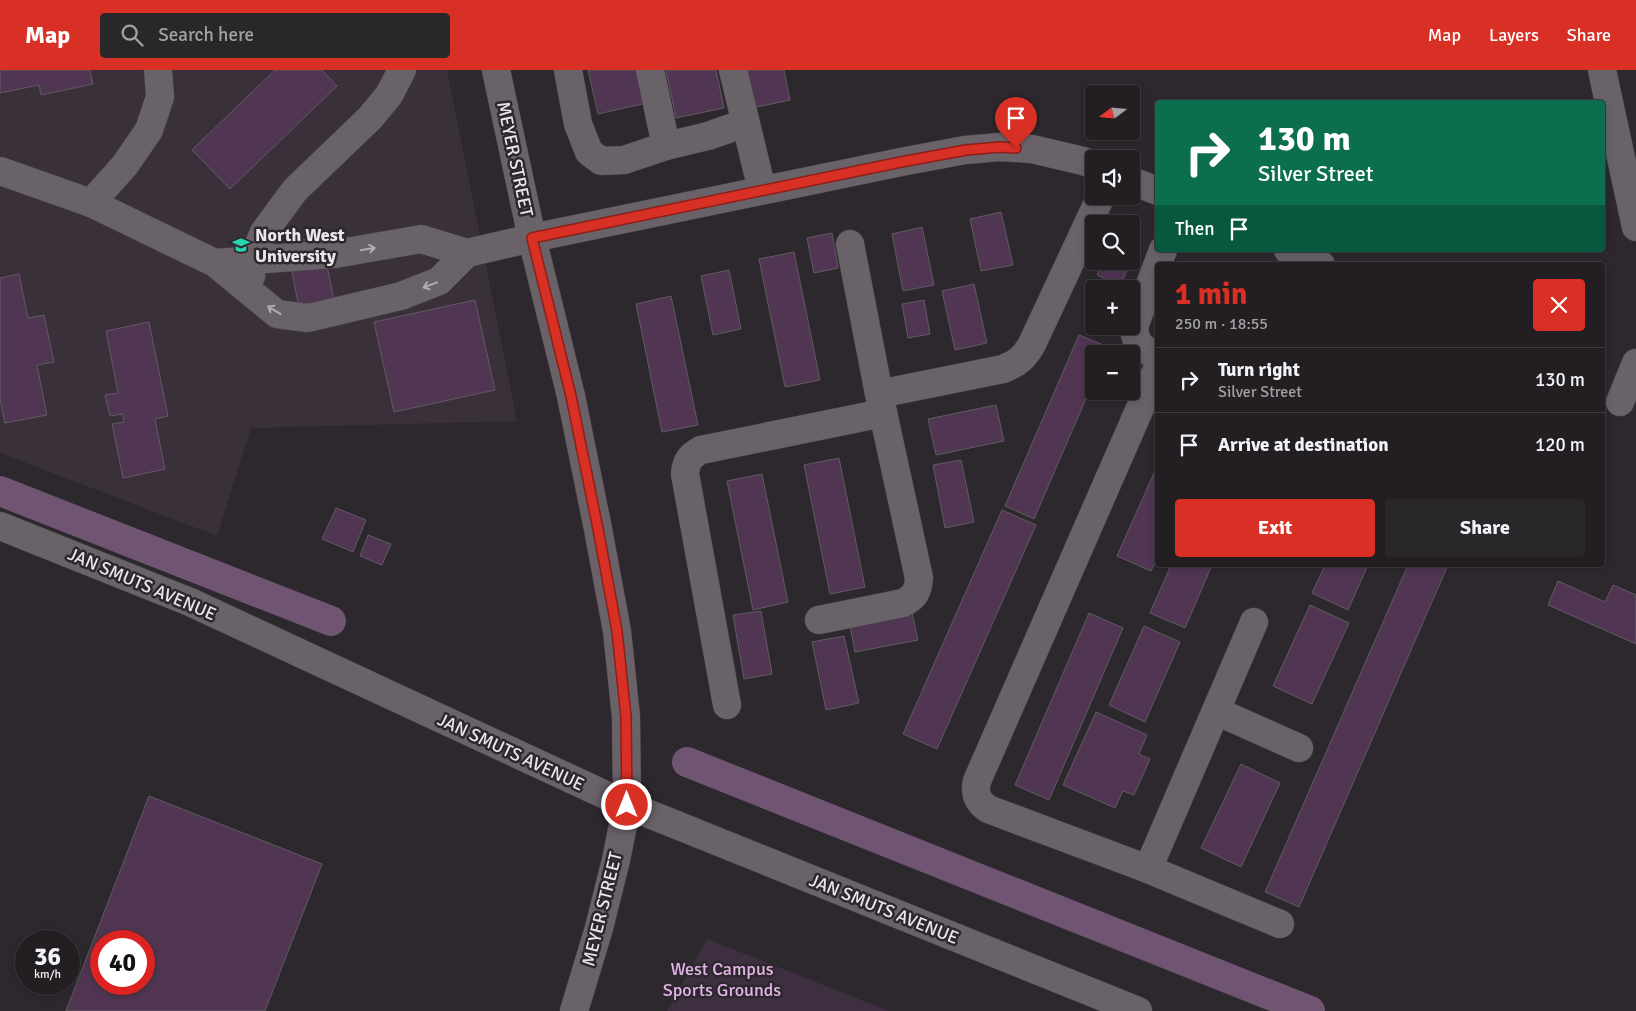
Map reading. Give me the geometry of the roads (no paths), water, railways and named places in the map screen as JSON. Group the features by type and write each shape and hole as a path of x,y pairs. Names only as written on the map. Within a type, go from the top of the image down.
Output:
{"street":[{"path":"91,203 125,166 149,130 160,97 158,70"},
{"path":"251,293 252,260 264,232 295,190 370,118 388,95 402,70"},
{"name":"MEYER STREET","path":"496,70 532,238 571,396 598,529 617,631 626,717 627,805 599,928 574,1011"},
{"path":"568,70 578,124 589,152 601,161 624,160 666,146 708,136 745,123"},
{"path":"650,70 666,146"},
{"path":"733,70 762,190"},
{"path":"1602,70 1636,227"},
{"path":"215,263 335,254 421,240 466,254 532,238 762,190 966,150 1000,147 1032,149 1085,162"},
{"path":"0,171 91,203 215,263 277,314 308,318 401,296 439,281 466,254"},
{"path":"1140,185 1155,191"},
{"path":"727,705 685,474 686,463 692,454 701,450 881,403 1015,364 1025,355 1032,344 1098,205"},
{"path":"819,620 903,603 913,598 918,588 919,578 881,403 850,244"},
{"path":"1292,252 1314,262"},
{"path":"1155,271 1134,331 1135,338 1143,349 1155,355"},
{"path":"1620,401 1636,363"},
{"path":"1155,374 977,781 976,797 988,809 1148,868 1280,924"},
{"name":"JAN SMUTS AVENUE","path":"0,526 190,602 627,805 1138,1011"},
{"path":"1148,868 1254,622"},
{"path":"1216,711 1299,748"}],"waterway":[{"path":"0,491 331,621"},
{"path":"687,762 1310,1011"}],"place":[{"name":"North West University","path":"241,245"}],"park label":[{"name":"West Campus Sports Grounds","path":"722,980"}]}
